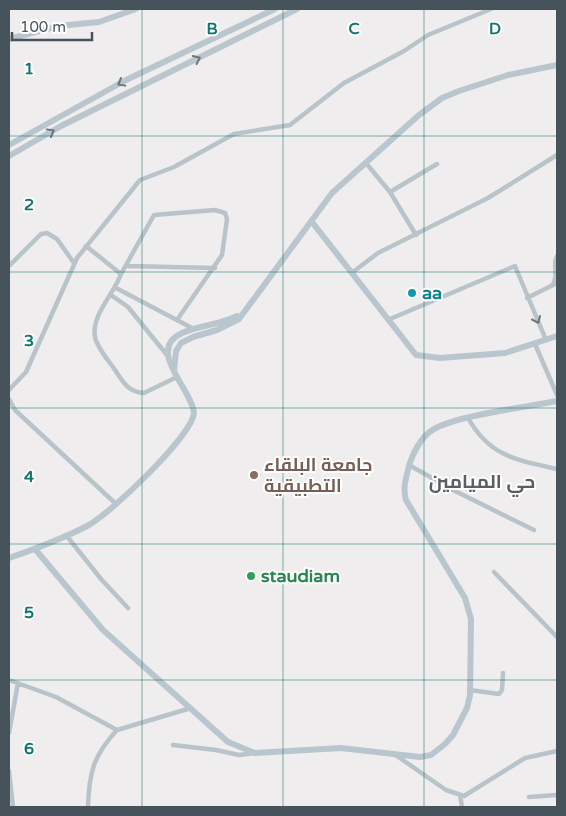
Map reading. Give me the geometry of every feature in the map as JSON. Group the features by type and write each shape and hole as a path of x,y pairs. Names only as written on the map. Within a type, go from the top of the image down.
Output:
{"street":[{"path":"9,39 58,26 99,22 136,9"},
{"path":"9,145 151,68 275,9"},
{"path":"9,156 61,126 297,9"},
{"path":"9,390 26,372 74,263 134,186 147,176 174,167 234,134 290,125 344,83 397,55 428,35 491,9"},
{"path":"176,374 176,351 181,343 192,337 229,326 242,313 332,193 411,122 442,98 459,91 508,75 557,65"},
{"path":"151,68 156,78"},
{"path":"353,272 378,253 488,198 557,155"},
{"path":"366,163 390,192 416,235"},
{"path":"390,192 437,164"},
{"path":"176,374 144,393 128,389 95,337 96,319 116,288 121,274 154,215 214,210 225,213 227,219 222,255 177,320"},
{"path":"312,222 390,319 412,352 424,358 505,353 557,336"},
{"path":"9,266 41,234 47,233 57,239 74,263"},
{"path":"86,246 121,274"},
{"path":"527,298 555,284 555,260 557,256"},
{"path":"126,266 214,268"},
{"path":"390,319 515,266 546,340"},
{"path":"116,288 195,330"},
{"path":"111,295 128,307 167,354"},
{"path":"9,558 88,526 116,504 173,447 193,420 194,409 169,363 168,348 174,338 218,324 242,313"},
{"path":"535,344 557,395"},
{"path":"9,399 15,410 116,504"},
{"path":"173,745 239,755 341,748 397,756 420,757 431,755 438,750 452,735 464,716 470,690 470,611 406,500 404,485 409,464 430,432 468,418 557,401"},
{"path":"468,418 477,434 497,451 510,458 557,469"},
{"path":"409,464 455,491 534,530"},
{"path":"66,535 101,579 128,608"},
{"path":"35,549 103,630 228,742 255,753"},
{"path":"494,572 557,636"},
{"path":"470,690 499,694 502,690 503,673"},
{"path":"9,680 56,697 117,730"},
{"path":"9,734 18,683"},
{"path":"88,807 91,770 94,761 103,745 117,730 191,708"},
{"path":"397,756 446,790 464,796 477,790 525,758 557,751"},
{"path":"9,771 13,807"},
{"path":"460,795 462,807"},
{"path":"530,796 557,795"}],"place":[{"name":"aa","path":"412,293"},
{"name":"جامعة البلقاء التطبيقية","path":"254,475"},
{"name":"staudiam","path":"251,576"}],"district":[{"name":"حي الميامين","path":"482,482"}]}
